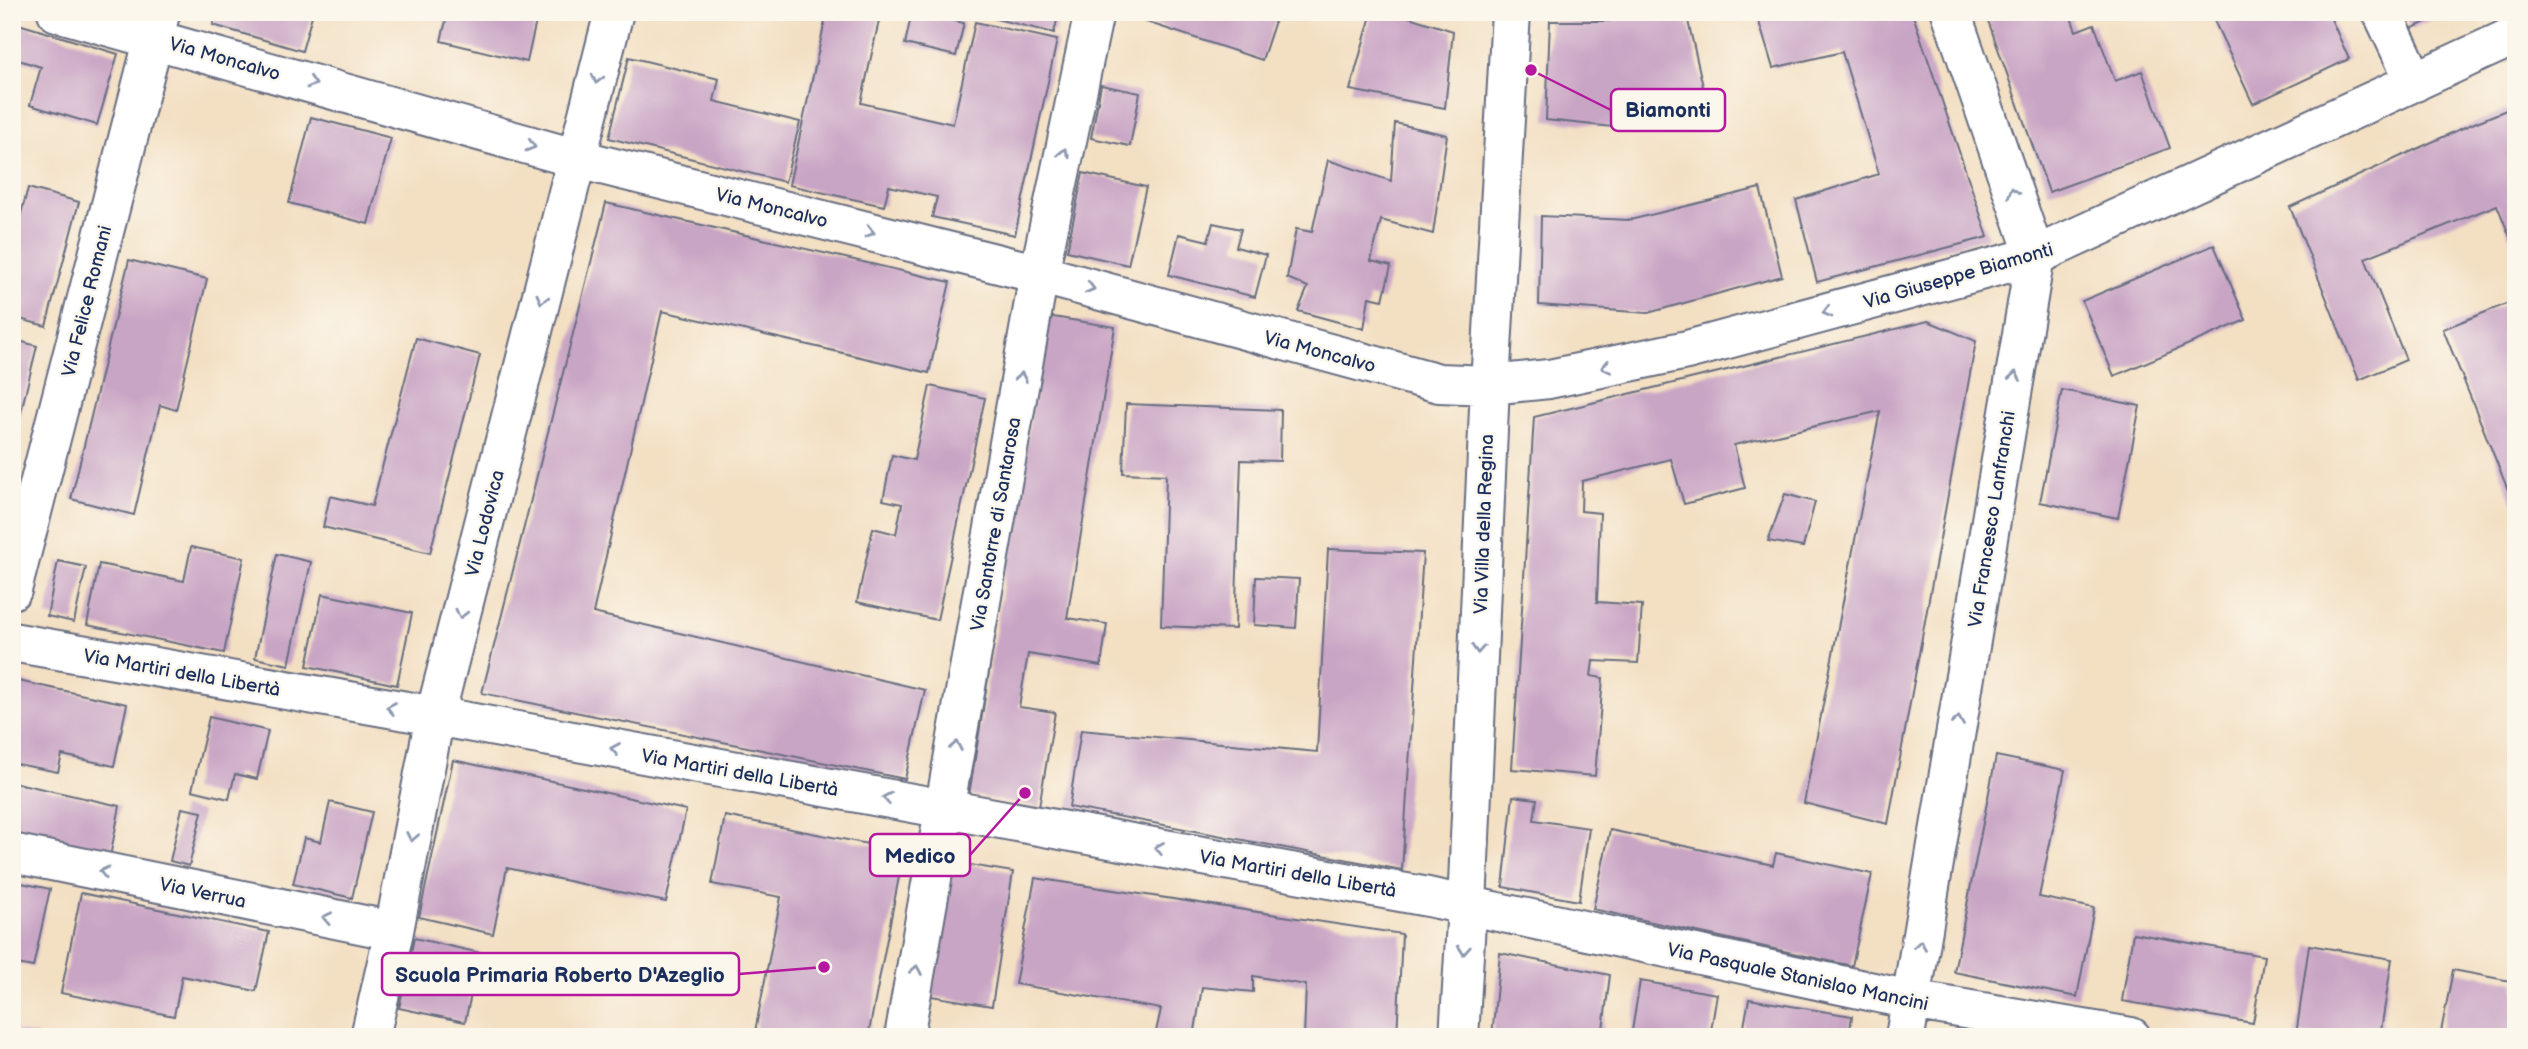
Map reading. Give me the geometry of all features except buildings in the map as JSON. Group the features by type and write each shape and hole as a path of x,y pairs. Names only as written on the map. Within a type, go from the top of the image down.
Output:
{"street":[{"name":"Via Moncalvo","path":"57,12 157,25 578,159 1039,274 1438,383 1490,386"},
{"name":"Via Lodovica","path":"370,1037 394,931 435,716 614,12"},
{"name":"Via Santorre di Santarosa","path":"904,1037 1039,274 1094,12"},
{"name":"Via Villa della Regina","path":"1459,1037 1511,12"},
{"name":"Via Francesco Lanfranchi","path":"1905,1037 2035,256 1951,12"},
{"path":"2382,12 2415,82"},
{"name":"Via Felice Romani","path":"12,590 157,25"},
{"name":"Via Giuseppe Biamonti","path":"1490,386 1549,379 1687,351 2035,256 2415,82 2506,29"},
{"name":"Via Martiri della Libertà","path":"12,642 435,716 1467,906"},
{"name":"Via Verrua","path":"12,853 394,931"},
{"name":"Via Pasquale Stanislao Mancini","path":"1467,906 1911,1000 2131,1037"}],"place":[{"name":"Biamonti","path":"1531,70"},
{"name":"Medico","path":"1025,793"},
{"name":"Scuola Primaria Roberto D'Azeglio","path":"824,967"}]}
